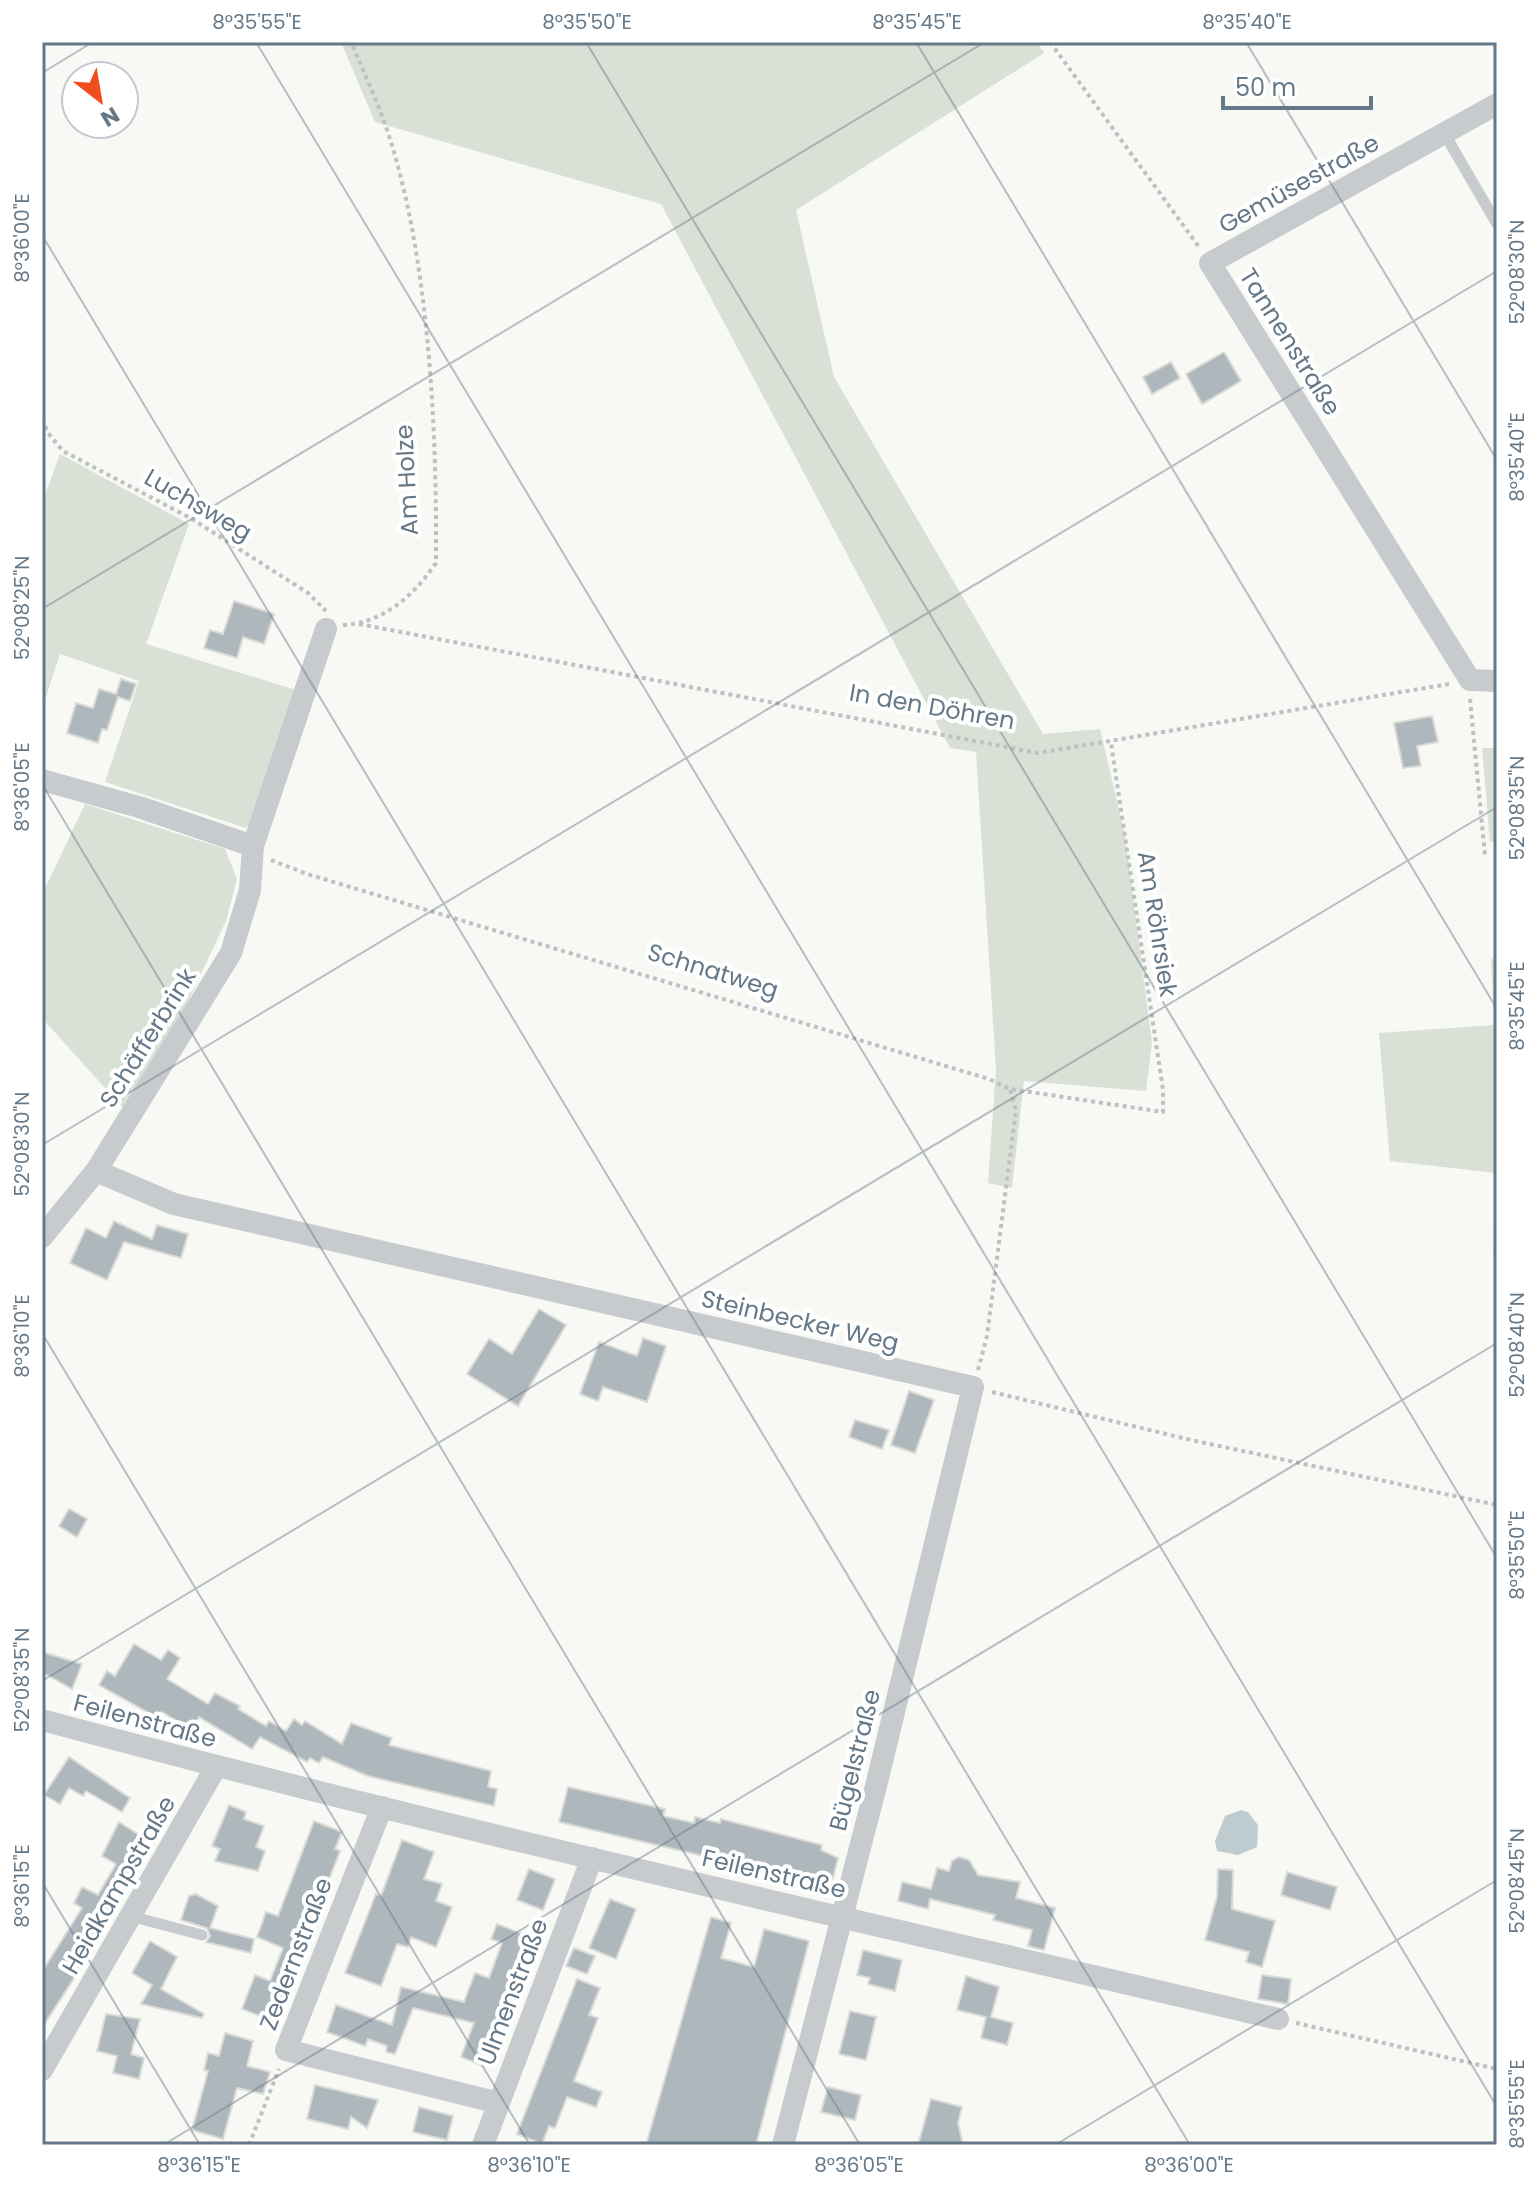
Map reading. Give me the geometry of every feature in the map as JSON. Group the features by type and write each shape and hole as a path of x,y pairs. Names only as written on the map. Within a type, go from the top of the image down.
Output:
{"street":[{"name":"Gemüsestraße","path":"1210,263 1497,104"},
{"name":"Tannenstraße","path":"1210,263 1470,680"},
{"path":"42,780 139,807 253,850 326,629"},
{"path":"1470,680 1497,681"},
{"name":"Schäfferbrink","path":"42,1237 96,1171 231,953 250,890 253,850"},
{"name":"Steinbecker Weg","path":"96,1171 174,1204 973,1387"},
{"name":"Bügelstraße","path":"783,2145 973,1387"},
{"name":"Feilenstraße","path":"42,1720 216,1767 592,1858 1278,2019"},
{"name":"Heidkampstraße","path":"42,2070 216,1767"},
{"name":"Zedernstraße","path":"382,1807 286,2050 499,2103"},
{"name":"Ulmenstraße","path":"483,2145 592,1858"}],"lane":[{"path":"1444,133 1497,224"},
{"path":"130,1916 202,1935"}],"path":[{"name":"Am Holze","path":"326,629 359,624 416,592 436,563 436,512 424,325 408,213 384,122 351,42"},
{"name":"Tannenstraße","path":"1050,42 1210,263"},
{"name":"Luchsweg","path":"42,419 48,433 63,451 192,519 308,593 329,615 326,629"},
{"name":"In den Döhren","path":"359,624 1038,753 1470,680"},
{"path":"1470,680 1485,856"},
{"name":"Am Röhrsiek","path":"1111,743 1163,1090 1163,1112"},
{"name":"Schnatweg","path":"253,850 307,874 989,1079 1010,1089 1163,1112"},
{"path":"1010,1089 1016,1110 987,1336 973,1387 1191,1440 1497,1505"},
{"path":"1278,2019 1497,2069"},
{"path":"249,2145 286,2050"}],"shaded area":[{"path":"341,42 1037,42 1044,53 796,210 834,377 1043,734 1100,729 1125,835 1152,1043 1146,1091 1024,1081 1012,1188 988,1183 996,1069 976,752 950,748 661,204 375,122"},
{"path":"60,454 189,524 146,644 296,690 253,819 246,828 105,782 139,681 60,654 42,709 42,503"},
{"path":"1482,748 1497,748 1497,841 1490,842"},
{"path":"85,804 225,849 237,879 226,921 166,1048 123,1108 42,1018 42,895"},
{"path":"1491,959 1497,960 1497,1262 1493,1255 1496,1173 1390,1161 1379,1033 1494,1025"},
{"path":"1241,1810 1248,1812 1258,1825 1257,1847 1238,1855 1217,1851 1215,1841 1225,1816"}],"building":[{"path":"1224,352 1241,381 1202,404 1186,374"},
{"path":"1171,362 1180,378 1152,394 1143,377"},
{"path":"234,601 274,614 264,644 243,637 237,658 204,648 210,630 223,634"},
{"path":"121,679 136,684 130,701 118,697 107,730 102,729 98,743 67,733 76,703 93,708 99,689 116,694"},
{"path":"1432,716 1438,742 1417,746 1421,766 1403,768 1394,723"},
{"path":"114,1221 152,1239 157,1225 188,1234 181,1258 124,1242 107,1280 70,1263 86,1228 106,1238"},
{"path":"539,1309 566,1325 518,1406 467,1374 489,1339 512,1354"},
{"path":"643,1338 666,1346 647,1402 603,1387 598,1401 580,1394 599,1342 637,1356"},
{"path":"909,1391 934,1400 915,1453 891,1445"},
{"path":"855,1420 889,1430 882,1449 849,1437"},
{"path":"69,1509 87,1519 77,1537 59,1526"},
{"path":"134,1644 161,1660 168,1650 180,1658 167,1679 208,1704 215,1693 240,1706 238,1709 266,1726 269,1721 286,1731 294,1719 302,1725 305,1721 342,1744 351,1723 392,1738 389,1745 491,1771 488,1787 497,1789 494,1806 368,1776 323,1757 319,1763 310,1758 307,1762 260,1737 252,1749 199,1717 192,1730 162,1712 158,1718 99,1685 107,1671 115,1676"},
{"path":"42,1652 82,1664 72,1689 42,1672"},
{"path":"69,1757 130,1798 122,1812 86,1791 83,1796 69,1788 60,1804 44,1795"},
{"path":"568,1787 665,1809 663,1816 694,1823 695,1817 720,1823 721,1819 822,1845 821,1850 838,1858 831,1886 559,1822"},
{"path":"229,1805 246,1812 244,1819 264,1826 256,1847 265,1851 258,1871 215,1861 220,1849 212,1846"},
{"path":"314,1821 342,1832 335,1849 340,1851 318,1907 315,1906 274,2021 242,2009 255,1975 270,1981 283,1948 257,1937 266,1912 278,1916"},
{"path":"119,1822 153,1844 140,1868 136,1866 131,1873 83,1964 42,2028 42,1972 82,1908 74,1903 82,1887 98,1895 116,1864 102,1856"},
{"path":"402,1840 434,1852 424,1879 442,1884 436,1901 452,1907 436,1947 411,1937 408,1947 397,1944 381,1986 345,1973 376,1894 381,1896"},
{"path":"959,1857 969,1860 978,1875 1020,1882 1016,1898 1055,1908 1044,1950 1028,1946 1032,1930 993,1920 995,1915 930,1899 928,1909 898,1901 902,1882 931,1889 937,1868 949,1871 952,1861"},
{"path":"529,1869 555,1879 543,1910 517,1900"},
{"path":"1218,1869 1233,1870 1232,1909 1275,1921 1262,1967 1246,1962 1249,1952 1205,1940 1217,1897"},
{"path":"1287,1872 1337,1887 1330,1910 1281,1895"},
{"path":"196,1894 218,1906 210,1928 254,1939 251,1953 206,1942 210,1936 207,1928 181,1920 189,1896"},
{"path":"610,1899 636,1909 616,1959 589,1948"},
{"path":"711,1917 731,1923 721,1958 754,1967 764,1929 809,1941 756,2145 646,2145"},
{"path":"497,1924 531,1937 484,2066 461,2057 474,2023 413,2008 395,2054 386,2052 387,2046 368,2039 365,2046 327,2032 336,2005 392,2025 401,1987 464,2002 475,1973 489,1978 502,1943 491,1939"},
{"path":"150,1941 177,1957 161,1989 204,2014 202,2018 141,2004 152,1985 132,1973"},
{"path":"574,1948 595,1956 587,1974 566,1966"},
{"path":"863,1950 902,1960 895,1991 868,1984 870,1978 857,1975"},
{"path":"1262,1975 1291,1979 1288,2004 1258,1999"},
{"path":"966,1976 999,1987 991,2017 1013,2023 1007,2045 981,2038 986,2017 957,2010"},
{"path":"577,1979 600,1988 589,2015 598,2018 574,2081 602,2092 596,2107 567,2097 555,2128 549,2126 542,2144 517,2134"},
{"path":"850,2011 876,2017 866,2060 839,2054"},
{"path":"106,2014 140,2019 131,2054 144,2058 139,2079 113,2073 117,2056 97,2051"},
{"path":"225,2033 253,2041 247,2066 270,2072 263,2094 237,2088 223,2139 192,2130 208,2071 204,2070 208,2053 219,2056"},
{"path":"315,2085 378,2100 367,2128 351,2117 348,2129 307,2119"},
{"path":"828,2087 861,2095 855,2120 821,2112"},
{"path":"931,2099 962,2107 958,2123 963,2145 918,2145"},
{"path":"419,2107 453,2116 447,2140 413,2132"}]}
